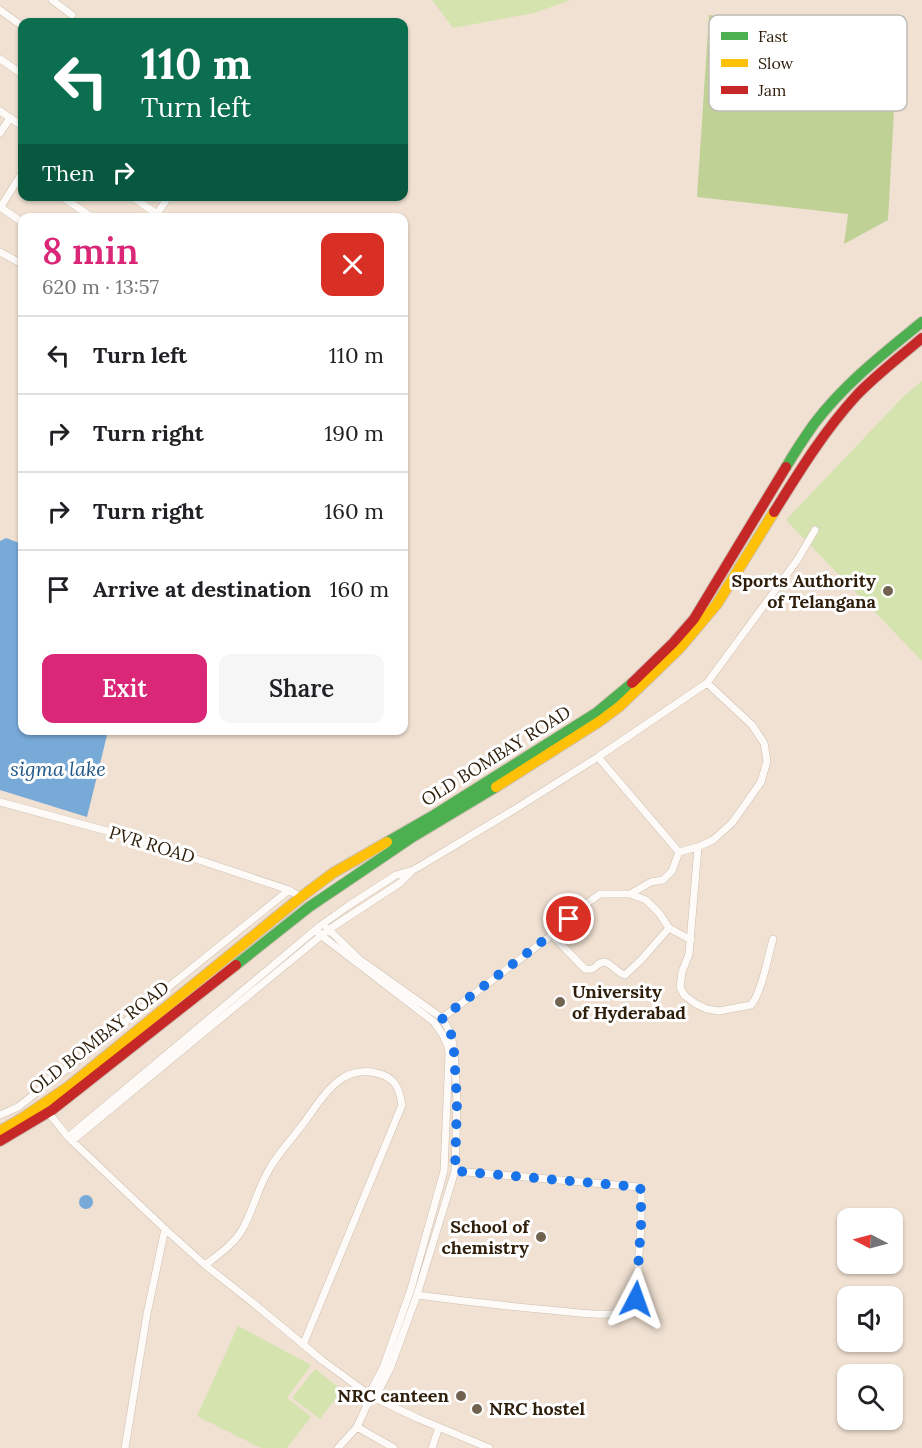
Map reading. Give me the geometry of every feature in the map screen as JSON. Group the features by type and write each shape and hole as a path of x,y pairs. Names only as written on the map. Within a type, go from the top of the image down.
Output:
{"main road":[{"name":"OLD BOMBAY ROAD","path":"0,1131 68,1087 333,873 434,815 596,714 633,682 694,619 780,475 814,423 848,386 922,322"},
{"name":"OLD BOMBAY ROAD","path":"0,1141 48,1112 309,907 411,838 600,721 620,706 679,649 717,604 826,432 857,395 922,338"}],"street":[{"path":"52,0 72,15"},
{"path":"0,10 18,23"},
{"path":"0,60 18,71"},
{"path":"0,111 18,123"},
{"path":"0,133 10,118"},
{"path":"18,179 0,208 18,219"},
{"path":"68,201 86,213"},
{"path":"138,201 156,213"},
{"path":"0,252 18,262"},
{"path":"70,1139 348,906 396,875 413,870 502,817 598,757 707,683 798,559 815,530"},
{"path":"679,852 712,840 732,823 761,782 767,761 764,743 752,725 707,683"},
{"path":"598,757 679,852"},
{"name":"PVR ROAD","path":"0,802 133,837 289,890 301,897"},
{"path":"698,847 690,954 682,972 680,987 684,995 696,1004 719,1011 751,1005 758,991 773,939"},
{"path":"630,894 651,882 663,880 672,871 679,852"},
{"path":"0,1114 18,1107 289,890"},
{"path":"442,1018 552,934 600,894 630,894 646,900 669,928 691,940"},
{"path":"552,934 585,969 593,969 604,962 625,975 669,928"},
{"path":"322,930 442,1018 451,1034 457,1102 455,1171 417,1295 390,1369 372,1396 357,1427 338,1448"},
{"path":"322,930 434,1022 443,1035 449,1054 444,1171 411,1289 372,1396"},
{"path":"206,1265 230,1245 241,1231 269,1169 284,1146 332,1087 341,1078 351,1074 371,1072 387,1076 400,1092 402,1105 303,1345"},
{"path":"48,1112 70,1139 165,1229 322,1361 372,1396 417,1419 489,1448"},
{"path":"417,1295 579,1313 623,1313 634,1306 641,1225 641,1190 639,1187 455,1171"},
{"path":"125,1448 147,1314 165,1229"},
{"path":"357,1427 394,1448"},
{"path":"432,1448 440,1427"}],"green space":[{"path":"432,0 571,0 534,13 453,28"},
{"path":"709,15 709,111 894,111 888,220 844,244 848,214 697,197"},
{"name":"Sports Authority of Telangana","path":"922,381 922,661 786,520 903,397"},
{"path":"238,1326 311,1365 287,1398 311,1417 287,1448 261,1448 197,1416"},
{"path":"315,1369 342,1390 320,1419 292,1398"}],"water":[{"name":"sigma lake","path":"6,538 18,542 18,735 107,735 87,817 0,790 0,541"},
{"path":"83,1195 89,1195 93,1202 89,1209 83,1209 79,1205 79,1199"}],"traffic: fast":[{"path":"786,467 814,424 838,396 922,322"},
{"path":"387,842 596,713 632,683"},
{"path":"236,965 309,907 411,838 496,787"}],"traffic: slow":[{"path":"496,787 620,706 679,649 717,604 774,512"},
{"path":"0,1131 68,1087 333,873 387,842"}],"traffic: jam":[{"path":"774,512 812,452 844,409 872,381 922,338"},
{"path":"632,683 694,619 786,467"},
{"path":"0,1141 52,1110 236,965"}],"place":[{"name":"Sports Authority of Telangana","path":"888,591"},
{"name":"University of Hyderabad","path":"560,1002"},
{"name":"School of chemistry","path":"541,1237"},
{"name":"NRC canteen","path":"461,1396"},
{"name":"NRC hostel","path":"477,1409"}],"route":[{"path":"569,919 442,1018 451,1034 454,1052 457,1102 455,1171 639,1187 641,1190 641,1225 636,1299"}]}
